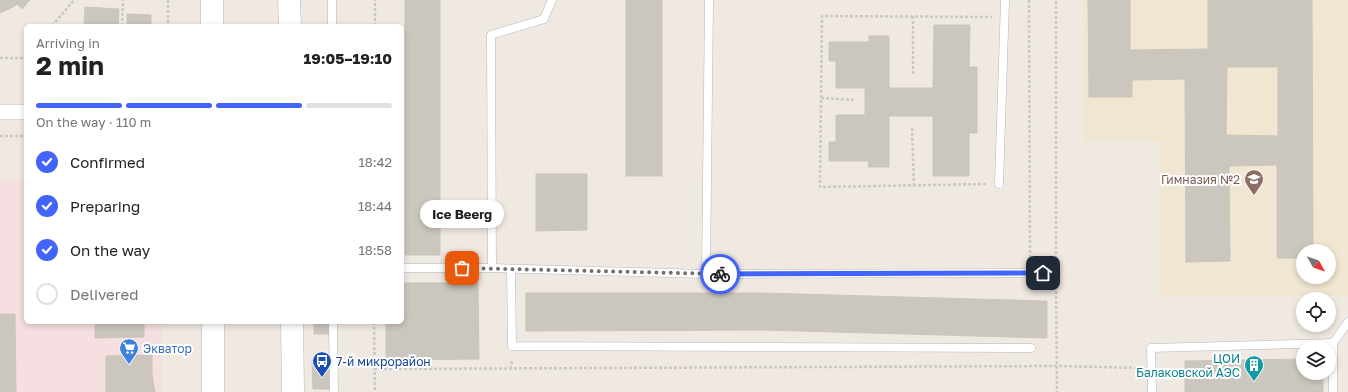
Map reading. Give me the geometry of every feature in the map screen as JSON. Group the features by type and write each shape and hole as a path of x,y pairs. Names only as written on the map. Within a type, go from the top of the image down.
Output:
{"main road":[{"path":"212,0 212,24"},
{"path":"289,0 290,24"},
{"path":"213,324 213,392"},
{"path":"292,324 293,392"}],"street":[{"path":"0,112 24,112"}],"lane":[{"path":"332,0 332,24"},
{"path":"492,268 491,35 544,19 552,0"},
{"path":"706,274 709,0"},
{"path":"999,184 1005,0"},
{"path":"404,268 492,268 706,274 1056,273"},
{"path":"511,269 512,346 1031,348"},
{"path":"1335,340 1348,322"},
{"path":"334,324 334,392"},
{"path":"1152,392 1151,348 1296,344"},
{"path":"1333,380 1333,392"}],"path":[{"path":"54,24 74,0"},
{"path":"122,24 123,0"},
{"path":"168,0 168,24"},
{"path":"375,0 375,24"},
{"path":"1030,0 1030,273"},
{"path":"1056,0 1057,392"},
{"path":"999,184 820,187 822,16 1004,17"},
{"path":"913,16 913,75"},
{"path":"0,58 24,58"},
{"path":"821,98 855,100"},
{"path":"912,128 914,186"},
{"path":"0,136 24,136"},
{"path":"374,324 374,392"},
{"path":"374,369 1057,366 1152,368"}],"shaded area":[{"name":"Гимназия №2","path":"1083,0 1348,0 1348,296 1336,296 1336,292 1296,292 1296,296 1159,297 1159,141 1083,141"},
{"path":"0,180 24,180 24,324 162,324 162,392 0,392"}],"building":[{"path":"0,0 30,0 22,9 17,4 0,13"},
{"path":"405,0 440,0 440,255 405,255"},
{"path":"626,0 662,0 662,176 626,176"},
{"path":"1088,0 1130,0 1130,50 1208,49 1208,0 1312,0 1313,244 1296,244 1296,258 1277,258 1277,165 1229,166 1230,261 1186,262 1185,79 1132,80 1132,97 1089,97","holes":["1227,67 1278,67 1278,136 1226,135"]},
{"path":"85,7 119,9 118,24 84,24"},
{"path":"127,14 151,15 151,24 127,24"},
{"path":"934,25 970,25 969,67 977,67 977,133 969,133 969,176 933,176 933,116 889,116 889,167 868,167 869,161 829,161 829,142 836,142 836,115 865,115 865,88 836,88 836,61 829,61 829,42 869,42 869,36 889,36 889,88 933,88"},
{"path":"536,174 587,174 587,230 536,231"},
{"path":"404,283 478,283 479,359 386,360 386,324 404,324"},
{"path":"526,293 763,293 763,330 526,331"},
{"path":"763,293 1047,301 1047,338 763,330"},
{"path":"0,314 15,314 16,392 0,392"},
{"path":"95,324 144,324 144,337 95,338"},
{"path":"314,324 332,324 332,334 314,334"},
{"name":"Экватор","path":"152,355 152,374 155,392 106,392 106,356"},
{"path":"312,359 329,359 330,389 313,389"},
{"name":"ЦОИ Балаковской АЭС","path":"1296,359 1296,380 1323,380 1323,392 1185,392 1185,361"}],"way so far":[{"path":"462,268 720,274"}],"place":[{"name":"Гимназия №2","path":"1254,196"},
{"name":"Ice Beerg","path":"462,268"},
{"name":"Экватор","path":"129,365"},
{"name":"7-й микрорайон","path":"322,378"},
{"name":"ЦОИ Балаковской АЭС","path":"1254,382"}],"route":[{"path":"720,274 1043,273"}]}
